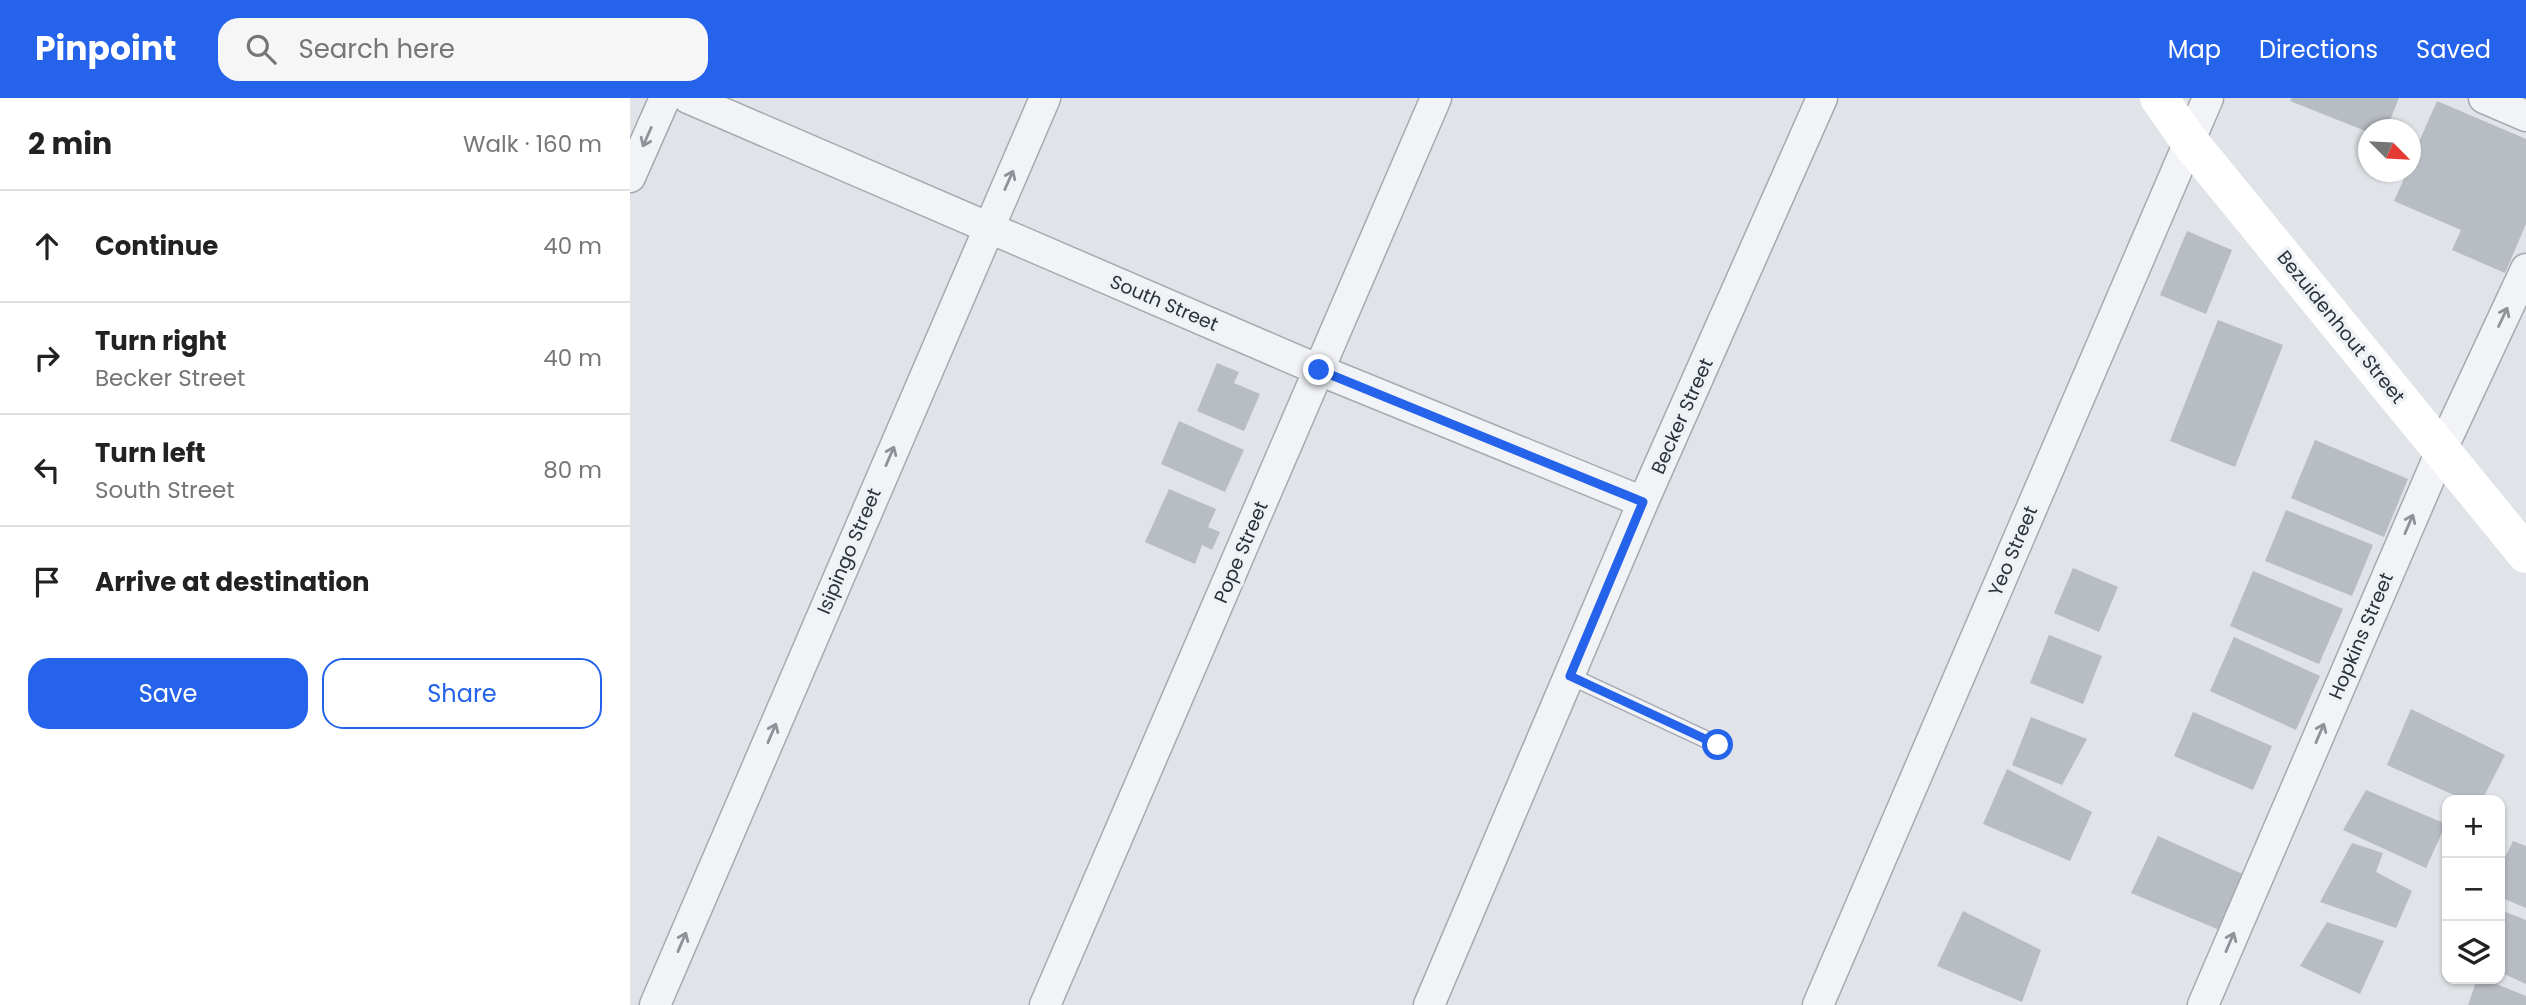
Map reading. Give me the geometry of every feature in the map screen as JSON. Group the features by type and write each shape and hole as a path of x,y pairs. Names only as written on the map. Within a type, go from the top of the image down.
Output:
{"street":[{"path":"630,177 665,98"},
{"name":"South Street","path":"688,98 1319,370 1643,502"},
{"name":"Isipingo Street","path":"655,1005 1045,98"},
{"name":"Pope Street","path":"1045,1005 1436,98"},
{"name":"Becker Street","path":"1429,1005 1643,502 1822,98"},
{"name":"Bezuidenhout Street","path":"2160,98 2189,141 2526,554"},
{"name":"Yeo Street","path":"1818,1005 2208,98"},
{"path":"2484,98 2526,116"},
{"name":"Hopkins Street","path":"2203,1005 2442,450 2526,269"}],"lane":[{"path":"1570,676 1718,745"}],"building":[{"path":"2292,98 2399,98 2390,119 2358,119 2358,128 2290,101"},
{"path":"2437,101 2526,139 2526,224 2505,273 2452,250 2461,230 2394,201 2403,182 2421,182 2421,137"},
{"path":"2187,231 2232,250 2206,314 2160,295"},
{"path":"2218,320 2283,345 2235,467 2170,441"},
{"path":"1217,363 1239,372 1234,383 1260,394 1244,431 1197,411"},
{"path":"1179,421 1244,450 1225,492 1161,464"},
{"path":"2315,440 2408,479 2384,537 2291,498"},
{"path":"1169,489 1216,509 1208,527 1220,532 1212,550 1202,545 1195,564 1145,542"},
{"path":"2286,510 2373,545 2352,596 2265,561"},
{"path":"2073,568 2118,587 2099,632 2054,613"},
{"path":"2253,571 2343,609 2319,664 2230,626"},
{"path":"2049,635 2102,656 2083,704 2030,683"},
{"path":"2234,637 2320,676 2296,730 2210,691"},
{"path":"2411,709 2505,755 2485,795 2454,795 2387,765"},
{"path":"2193,712 2272,746 2253,790 2174,756"},
{"path":"2031,717 2087,739 2062,785 2012,765"},
{"path":"2007,769 2092,812 2070,861 1983,824"},
{"path":"2366,790 2442,822 2442,833 2426,868 2343,830"},
{"path":"2158,836 2247,876 2222,931 2131,893"},
{"path":"2513,841 2526,846 2526,908 2505,899 2505,858"},
{"path":"2352,843 2383,853 2376,872 2412,891 2396,928 2320,902"},
{"path":"1963,911 2041,950 2022,1002 1937,966"},
{"path":"2505,912 2526,920 2526,984 2505,974"},
{"path":"2327,922 2384,941 2360,994 2300,966"},
{"path":"2475,984 2496,984 2526,996 2526,1005 2468,1005"}],"route":[{"path":"1319,370 1643,502 1570,676 1718,745"}]}
